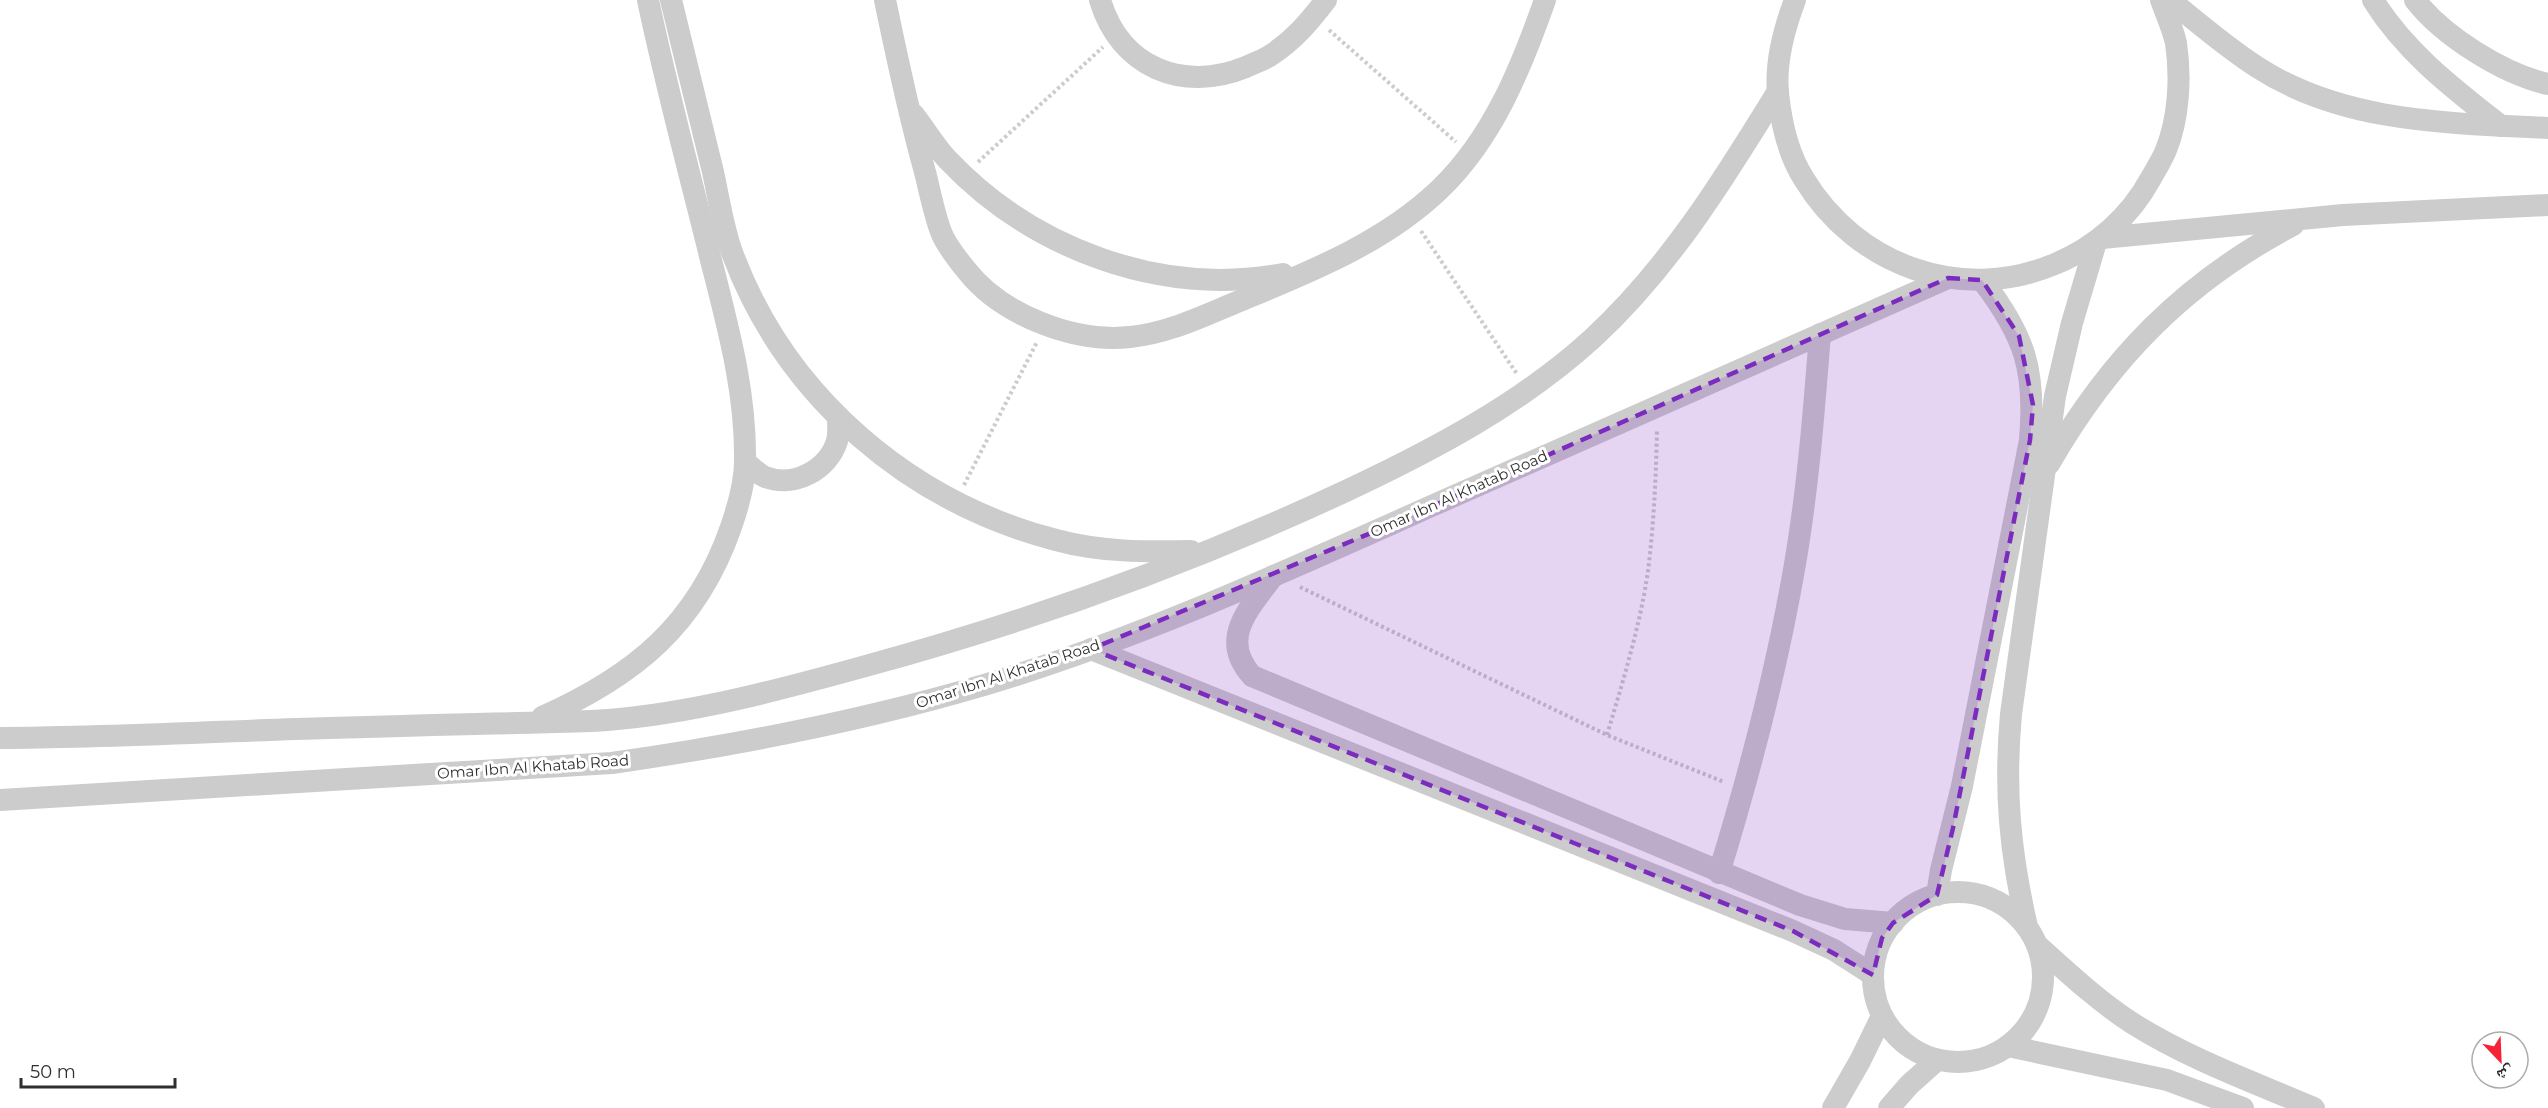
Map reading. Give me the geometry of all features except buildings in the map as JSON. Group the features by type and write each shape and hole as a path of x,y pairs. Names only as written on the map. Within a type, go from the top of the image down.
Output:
{"street":[{"path":"532,722 577,702 615,680 649,653 679,622 704,586 724,548 738,507 746,463 742,395 729,326 648,0"},
{"path":"885,0 905,103 942,234 968,273 1004,303 1046,325 1086,336 1127,338 1168,331 1326,265 1410,216 1442,188 1470,154 1502,106 1545,0"},
{"path":"1100,0 1106,20 1126,48 1155,68 1189,78 1230,73 1269,57 1303,31 1320,8"},
{"path":"1795,0 1785,27 1779,59 1778,91 1785,136 1803,178 1829,215 1864,245 1904,266 1948,278 1982,280 2013,277 2043,270 2071,258 2099,240 2140,198 2166,150 2178,97 2176,42 2162,0"},
{"path":"2170,0 2258,68 2300,90 2345,106 2392,117 2548,128"},
{"path":"2373,0 2384,18 2437,76 2501,126"},
{"path":"2415,0 2454,37 2496,64 2548,84"},
{"path":"676,4 733,254 764,322 807,384 838,417 859,438 920,483 986,518 1058,541 1132,552 1208,551"},
{"path":"0,738 610,720 711,705 970,637 1208,551 1292,516 1383,473 1471,425 1528,389 1592,338 1628,303 1660,266 1690,226 1778,91"},
{"path":"905,103 946,158 997,205 1056,242 1120,267 1189,279 1258,279 1326,265"},
{"path":"2099,240 2343,215 2548,205"},
{"path":"2045,471 2072,425 2102,382 2135,342 2173,305 2249,249 2304,219"},
{"path":"2099,240 2062,359 2049,433 2007,757 2010,843 2032,936 2042,963 2043,982 2040,1000 2033,1018 2008,1046 1974,1061 1956,1062 1937,1060 1920,1054 1905,1044 1892,1032 1876,1003 1872,975 1882,938 1893,922 1921,901 1937,895 1954,892 1987,898 2002,905 2032,936 2081,984 2131,1022 2185,1053 2314,1108"},
{"name":"Omar Ibn Al Khatab Road","path":"0,800 612,763 789,734 883,713 987,684 1091,649 1167,620 1948,278"},
{"path":"1937,895 1983,682 2030,440 2033,405 2029,370 2019,336 2002,306 1982,280"},
{"path":"1719,873 1744,790 1773,678 1795,564 1811,449 1820,334"},
{"path":"746,463 765,476 787,480 809,475 827,460 838,440 838,417"},
{"path":"1274,575 1247,613 1236,638 1237,652 1242,665 1251,676 1822,914 1857,920 1893,922"},
{"path":"1091,649 1793,931 1834,950 1872,975"},
{"path":"1833,1108 1882,1016"},
{"path":"2008,1046 2167,1080 2244,1108"},
{"path":"1889,1108 1909,1085 1937,1060"}],"path":[{"path":"1320,8 1470,154"},
{"path":"964,174 1117,35"},
{"path":"1410,216 1528,389"},
{"path":"956,502 1046,325"},
{"path":"1607,735 1631,655 1648,573 1656,490 1657,406"},
{"path":"1274,575 1607,735 1744,790"}],"highlighted area":[{"path":"1948,278 1982,280 2019,336 2033,405 2030,440 1953,828 1937,895 1893,923 1882,938 1873,975 1793,931 1091,649 1383,528"}]}
